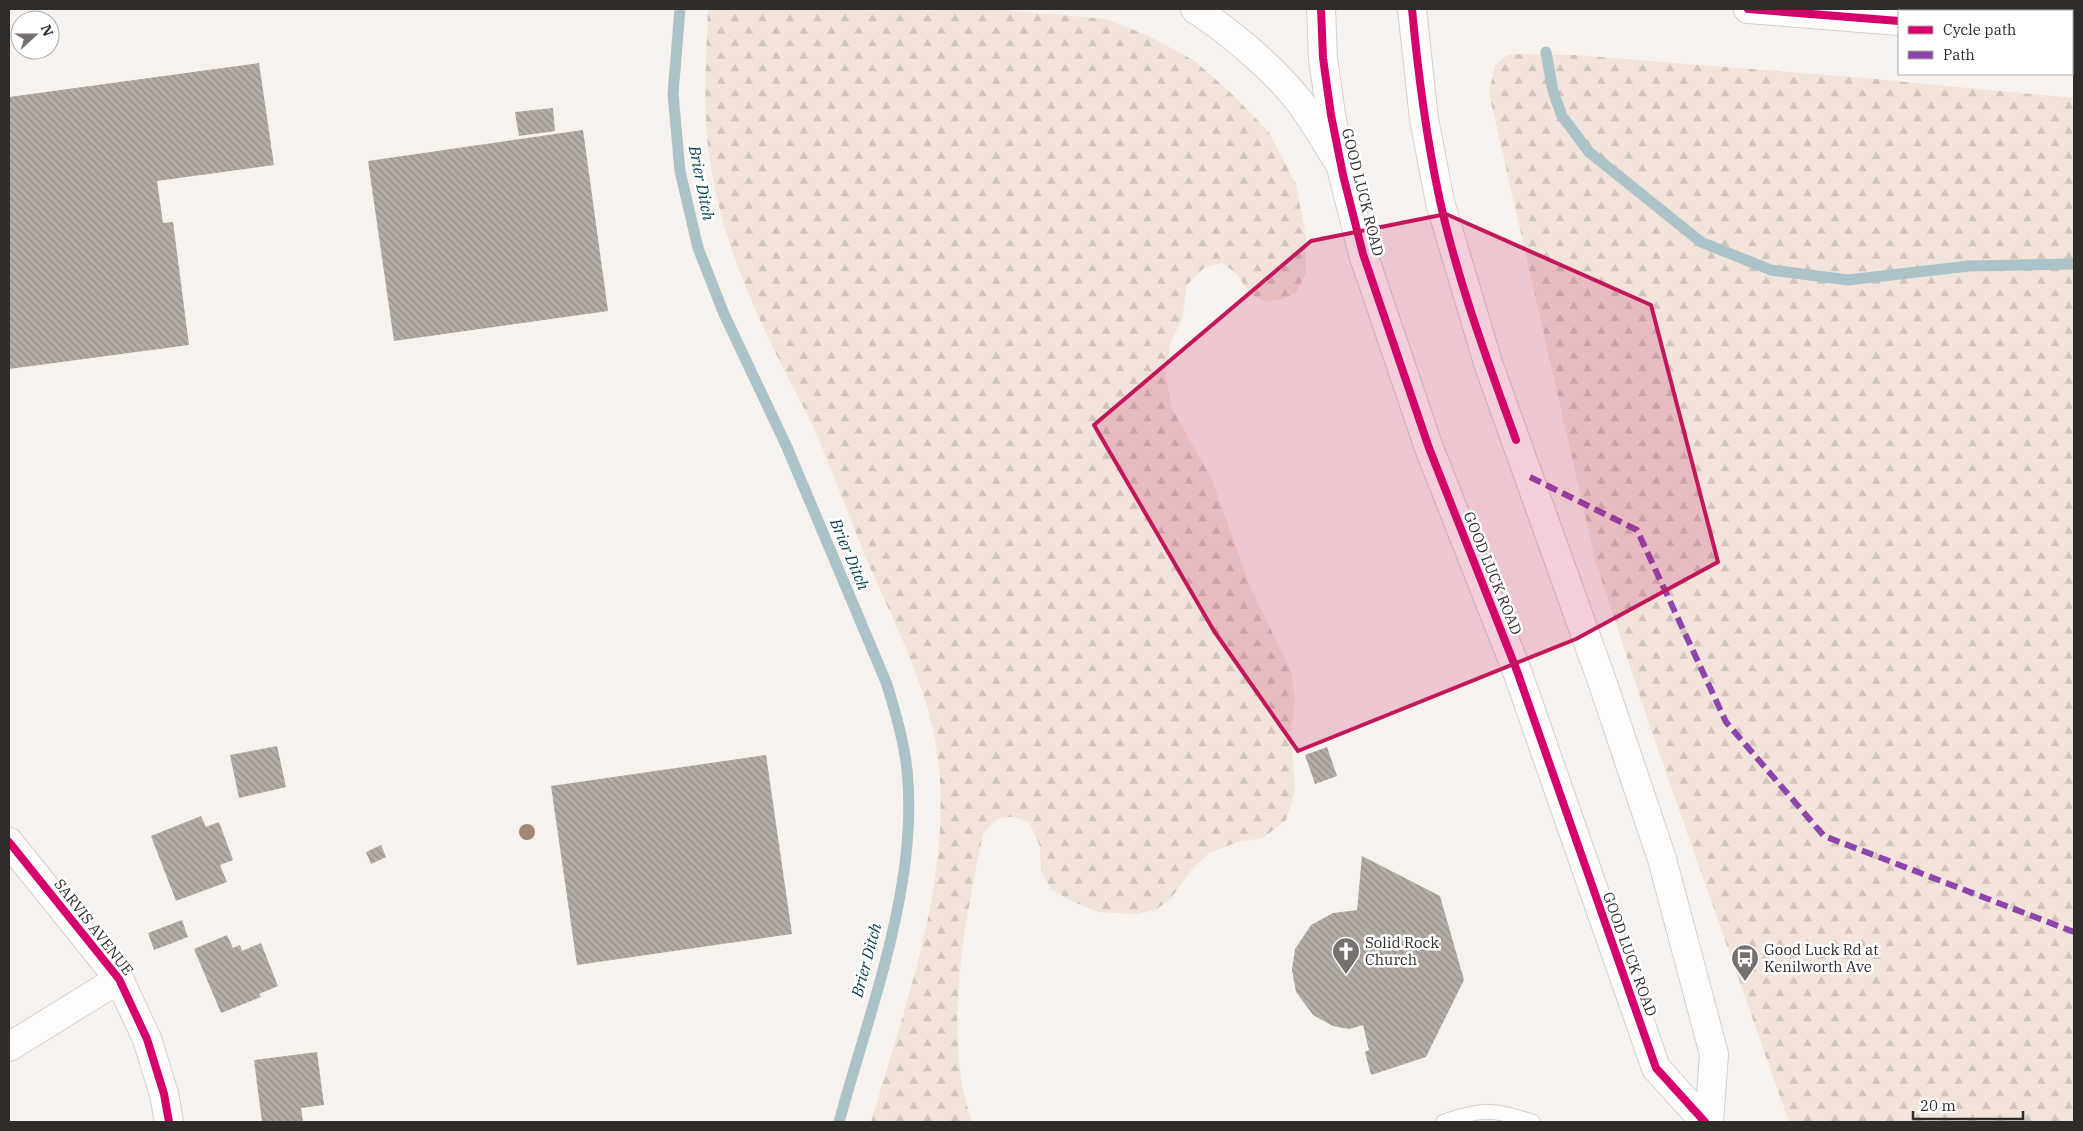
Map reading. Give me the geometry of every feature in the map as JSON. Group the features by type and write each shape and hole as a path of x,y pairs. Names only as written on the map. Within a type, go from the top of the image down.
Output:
{"main road":[{"path":"1195,9 1221,26 1248,49 1298,100 1341,166"},
{"name":"GOOD LUCK ROAD","path":"1321,9 1323,58 1330,115 1341,166 1363,254 1429,448 1517,671 1656,1068 1705,1122"},
{"path":"1412,9 1424,120 1440,202 1488,363 1593,656 1662,859 1714,1054 1709,1122"},
{"path":"1748,9 1898,21"},
{"name":"SARVIS AVENUE","path":"9,842 119,978 147,1038 164,1094 169,1122"},
{"path":"9,1047 119,978"}],"lane":[{"path":"1444,1122 1471,1112 1500,1111 1533,1122"}],"highlighted area":[{"path":"1446,214 1651,305 1718,562 1576,639 1298,751 1214,631 1094,425 1311,241"}],"green space":[{"path":"708,9 991,9 1107,19 1151,37 1195,61 1235,97 1269,132 1296,184 1306,237 1306,273 1296,293 1283,299 1267,302 1250,294 1236,273 1222,263 1205,267 1187,285 1182,319 1170,344 1166,375 1172,409 1210,475 1251,589 1291,671 1295,700 1291,730 1295,791 1286,820 1263,838 1238,842 1209,853 1192,869 1172,897 1157,909 1137,914 1098,912 1069,900 1051,889 1041,871 1040,846 1029,822 1008,817 993,823 983,834 965,927 958,990 958,1054 963,1090 972,1122 871,1122 922,947 931,902 938,857 941,812 939,767 935,739 929,712 911,660 866,558 812,425 761,322 730,245 716,193 706,128 705,88"},
{"path":"1509,54 1575,55 1864,78 2074,98 2074,1122 1789,1122 1647,718 1596,563 1489,93 1495,65"}],"building":[{"path":"259,63 274,165 157,181 163,223 173,222 189,345 9,369 9,97"},
{"path":"553,108 555,131 519,136 515,112"},
{"path":"583,130 608,311 394,341 368,161"},
{"path":"277,746 286,787 239,798 230,755"},
{"path":"1327,747 1337,776 1315,784 1305,755"},
{"path":"766,755 792,934 577,965 551,786"},
{"path":"201,816 206,827 219,822 233,860 220,865 227,882 176,901 151,836"},
{"path":"381,845 386,857 371,864 366,852"},
{"path":"1362,856 1440,896 1464,980 1426,1057 1371,1075 1365,1052 1369,1050 1363,1025 1349,1029 1333,1026 1313,1015 1296,992 1292,970 1295,949 1311,925 1333,913 1357,910"},
{"path":"182,920 188,937 154,950 148,933"},
{"path":"227,935 233,948 240,945 242,951 261,943 278,986 259,994 261,997 221,1013 194,949"},
{"path":"317,1052 324,1105 301,1108 303,1122 262,1122 254,1060"}],"waterway":[{"name":"Brier Ditch","path":"680,9 673,94 680,171 698,248 724,314 786,445 886,682 899,725 906,759 909,814 906,858 899,903 877,993 839,1122"},
{"path":"1546,52 1553,91 1562,116 1589,152 1701,242 1771,270 1848,280 1969,266 2074,264"}],"marked path":[{"path":"1530,477 1637,530 1726,722 1824,836 2074,932"}],"cycle path":[{"path":"1321,9 1323,58 1331,115 1343,175 1363,254 1429,448 1517,671 1656,1068 1705,1122"},
{"path":"1412,9 1427,129 1447,231 1474,322 1516,440"},
{"path":"1748,9 1898,21"},
{"path":"9,842 119,979 147,1039 164,1094 169,1122"}],"place":[{"name":"Solid Rock Church","path":"1346,975"},
{"name":"Good Luck Rd at Kenilworth Ave","path":"1745,982"}]}
